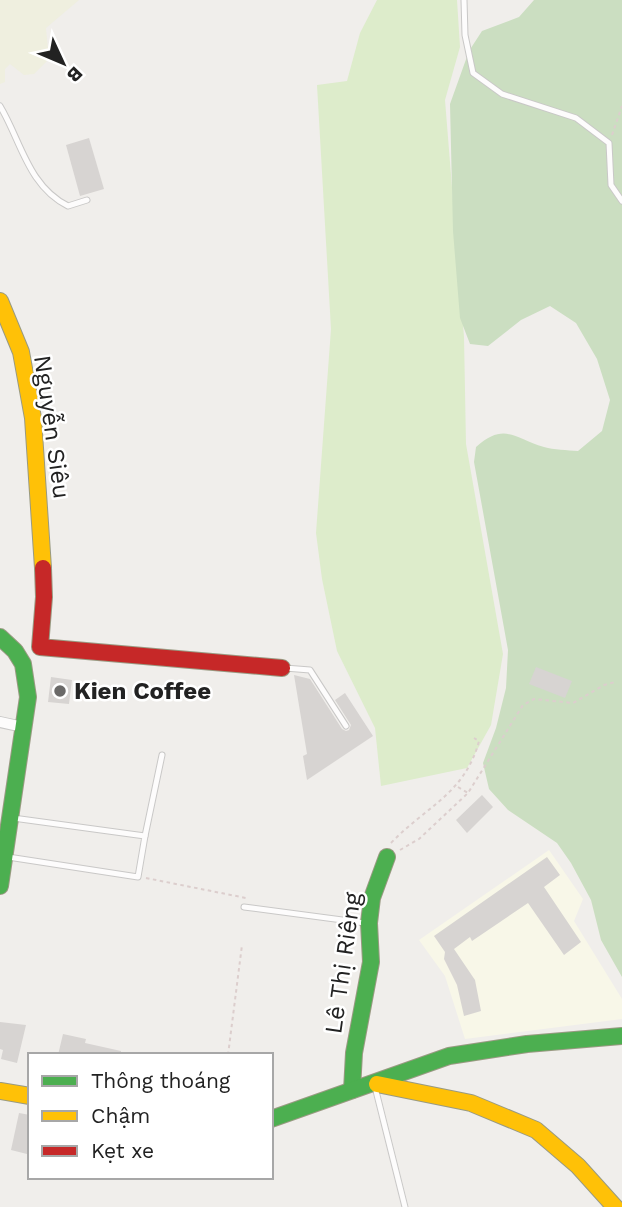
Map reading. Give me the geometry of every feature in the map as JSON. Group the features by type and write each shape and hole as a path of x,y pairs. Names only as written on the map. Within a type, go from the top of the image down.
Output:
{"street":[{"name":"Nguyễn Siêu","path":"0,301 21,352 33,418 44,597 40,647"},
{"path":"0,637 26,667 28,697 0,886"},
{"path":"26,667 40,647 282,668"},
{"path":"0,722 23,727"},
{"name":"Lê Thị Riêng","path":"352,1090 354,1053 371,962 369,923 372,898 387,857"},
{"path":"273,1118 449,1056 527,1044 622,1037"},
{"path":"374,1084 471,1103 537,1130 578,1166 615,1207"},
{"path":"0,1091 28,1096"}],"lane":[{"path":"464,0 465,35 473,73 502,94 576,118 609,143 611,185 622,201"},
{"path":"0,106 28,166 53,199 68,206 88,200"},
{"path":"282,668 310,670 346,726"},
{"path":"4,856 138,877 162,755"},
{"path":"10,818 145,836"},
{"path":"244,906 369,923"},
{"path":"374,1084 405,1207"}],"path":[{"path":"609,143 622,106"},
{"path":"387,857 419,839 468,793 523,705 534,699 573,703 604,685 615,682"},
{"path":"387,857 392,842 457,786 475,758 479,741 474,738"},
{"path":"457,786 468,793"},
{"path":"138,877 246,897 244,906"},
{"path":"228,1053 242,945"}],"shaded area":[{"path":"549,850 583,899 574,921 622,999 622,1019 465,1039 445,976 419,940"}],"green space":[{"path":"0,0 79,0 46,28 49,59 34,74 24,75 10,64 5,69 5,82 0,84"},
{"path":"377,0 457,0 460,47 445,100 464,337 466,444 503,654 491,725 467,768 381,786 375,728 337,651 322,579 316,533 331,329 317,85 347,81 360,33"},
{"path":"534,0 622,0 622,977 601,940 591,900 571,863 557,843 508,810 489,789 483,763 496,728 506,688 508,650 474,462 476,447 494,435 509,434 548,448 578,451 602,431 610,400 597,359 576,323 550,306 521,320 488,346 470,344 460,318 453,231 450,104 469,51 482,31 519,17"}],"building":[{"path":"89,138 104,189 80,196 66,145"},
{"path":"536,667 572,681 565,698 529,684"},
{"path":"294,675 310,679 342,729 346,731 351,725 335,700 345,693 373,736 307,780 303,756 307,754"},
{"name":"Kien Coffee","path":"51,677 72,680 69,704 48,702"},
{"path":"482,795 493,807 467,833 456,820"},
{"path":"547,857 560,875 544,887 581,942 564,955 528,903 472,941 470,937 454,949 475,980 481,1011 464,1016 457,985 444,959 445,952 434,936"},
{"path":"0,1022 26,1025 17,1063 1,1059 3,1050 0,1049"},
{"path":"63,1034 86,1039 85,1043 121,1051 121,1053 58,1053"},
{"path":"19,1113 28,1115 27,1154 11,1150"}],"traffic: fast":[{"path":"0,637 15,651 23,664 28,697 0,886"},
{"path":"352,1090 354,1053 371,962 369,923 372,898 387,857"},
{"path":"273,1118 449,1056 527,1044 622,1036"}],"traffic: slow":[{"path":"0,301 21,352 33,418 43,568"},
{"path":"377,1084 471,1103 536,1130 578,1166 615,1207"},
{"path":"0,1091 28,1096"}],"traffic: jam":[{"path":"43,568 40,647 282,668"}],"place":[{"name":"Kien Coffee","path":"60,691"}]}
